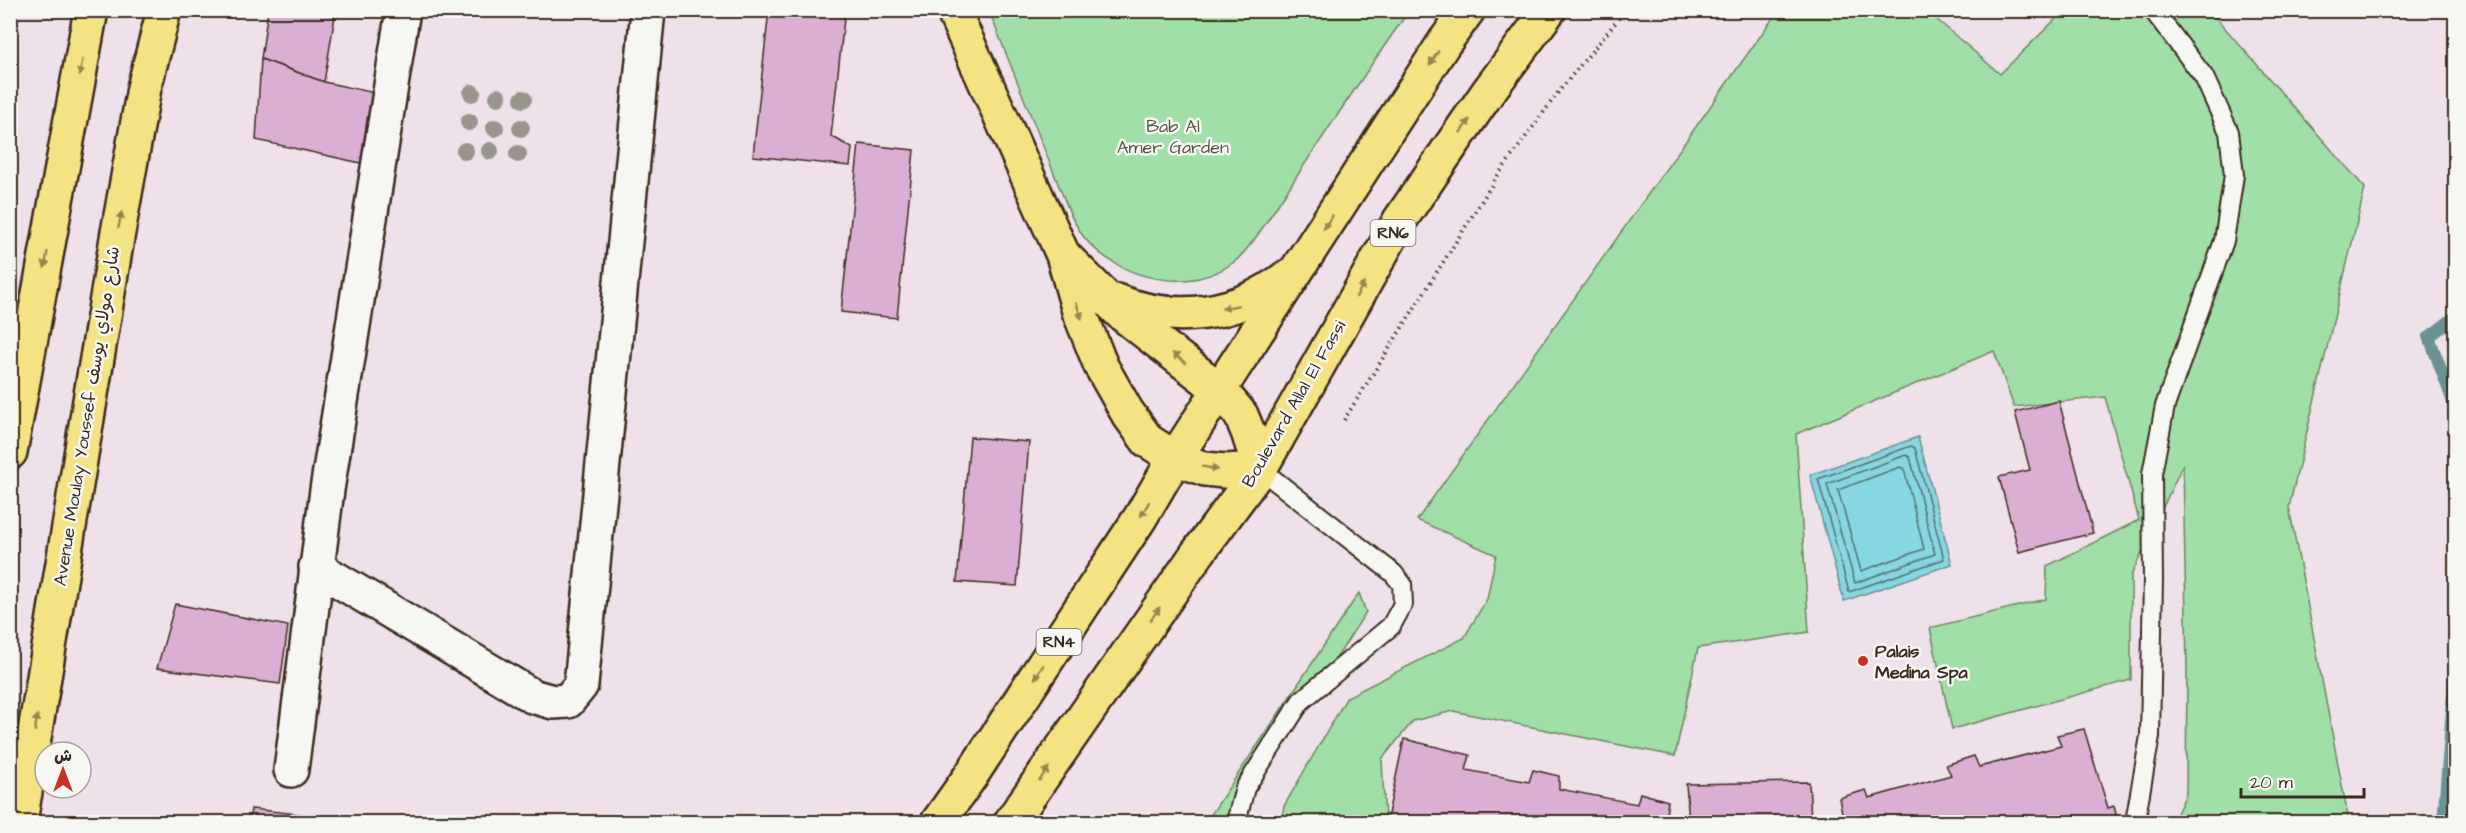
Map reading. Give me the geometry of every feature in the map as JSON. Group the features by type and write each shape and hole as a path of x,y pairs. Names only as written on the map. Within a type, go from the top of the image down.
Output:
{"main road":[{"path":"10,452 91,10"},
{"name":"Avenue Moulay Youssef شارع مولاي يوسف","path":"20,822 117,238 144,88 164,10"},
{"path":"953,10 1063,255 1079,312 1101,366 1127,412 1148,441 1175,458 1205,469 1225,471 1260,469 1240,415 1220,390 1122,314 1063,255"},
{"path":"1220,390 1437,53 1468,10"},
{"name":"Boulevard Allal El Fassi","path":"1011,822 1183,574 1260,469 1400,220 1488,92 1549,10"},
{"path":"1104,296 1136,309 1171,315 1200,314 1239,305 1271,290 1298,269"},
{"name":"RN4","path":"938,822 1140,518 1175,458 1220,390"}],"street":[{"path":"291,770 316,567 403,10"},
{"path":"316,567 532,696 553,702 568,701 581,685 648,10"}],"lane":[{"path":"2135,822 2150,736 2153,579 2152,474 2165,406 2224,241 2234,176 2229,132 2204,77 2153,10"},
{"path":"1236,822 1245,788 1301,701 1391,626 1403,604 1402,584 1393,573 1260,469"}],"path":[{"path":"1344,420 1498,176 1560,90 1626,10"}],"green space":[{"name":"Bab Al Amer Garden","path":"989,11 1409,11 1249,247 1234,262 1217,272 1198,278 1178,280 1158,279 1120,266 1103,255 1083,236 1071,216"},
{"path":"1778,11 1927,11 2000,74 2064,11 2210,11 2365,188 2289,507 2349,822 2173,822 2186,794 2187,671 2183,464 2131,576 2131,680 1952,729 1930,628 2046,599 2047,566 2139,520 2105,397 2014,407 1994,351 1796,434 1809,632 1698,648 1675,756 1453,711 1413,721 1382,759 1385,822 1281,822 1284,806 1347,697 1464,638 1487,599 1496,555 1417,520"},
{"path":"1359,593 1366,612 1231,822 1206,822"}],"water":[{"path":"1918,437 1952,564 1844,601 1810,475"}],"building":[{"path":"268,10 336,10 324,82 261,59"},
{"path":"769,10 845,10 831,136 852,148 850,166 753,156"},
{"path":"261,59 324,82 380,94 370,165 256,140"},
{"path":"859,144 914,150 897,318 841,312"},
{"path":"2059,401 2093,533 2019,552 1999,477 2030,470 2015,412"},
{"path":"970,437 1029,442 1017,586 957,582"},
{"path":"175,604 288,626 280,684 157,668"},
{"path":"2084,729 2108,808 2114,806 2118,822 1844,822 1839,798 1866,790 1869,798 1951,775 1946,765 1974,756 1979,767 2061,746 2057,735"},
{"path":"1404,739 1470,755 1466,770 1529,782 1533,770 1559,776 1559,789 1637,804 1640,793 1668,801 1665,822 1403,822 1387,819"},
{"path":"1809,782 1811,822 1689,822 1686,784"},
{"path":"251,809 373,822 249,822"}],"waterway":[{"path":"2456,316 2429,337 2456,410"},
{"path":"2443,822 2456,659"}],"place":[{"name":"Palais Medina Spa","path":"1863,661"}]}
